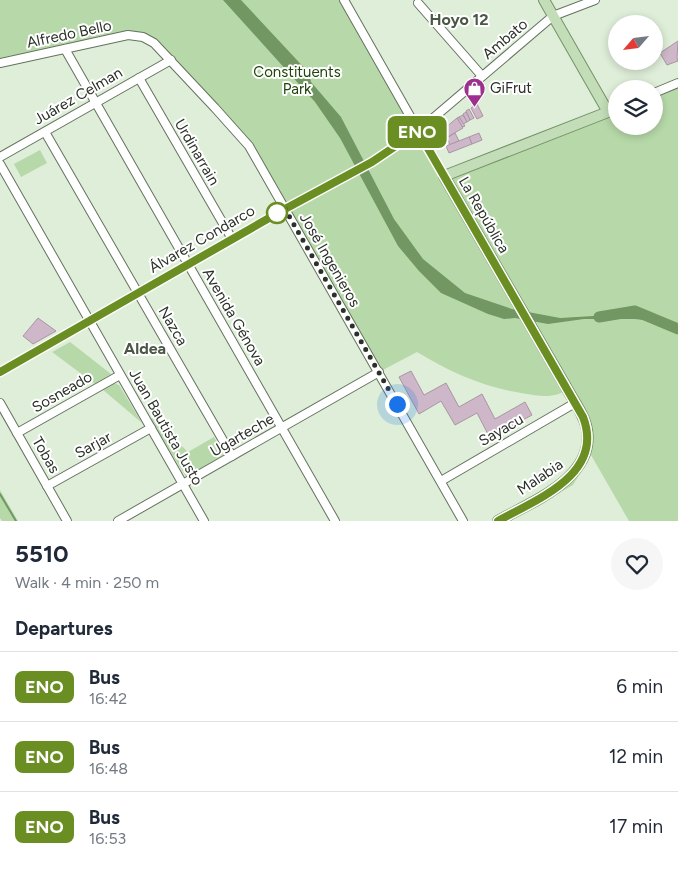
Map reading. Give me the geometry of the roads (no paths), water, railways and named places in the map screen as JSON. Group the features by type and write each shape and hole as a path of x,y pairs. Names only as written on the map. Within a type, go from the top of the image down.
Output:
{"main road":[{"path":"544,0 608,104"},
{"path":"444,176 608,112"},
{"name":"La República","path":"444,176 534,330 574,403 587,429 587,447"},
{"name":"Malabia","path":"498,521 566,480 579,466 587,447"}],"street":[{"name":"La República","path":"344,0 444,176"},
{"name":"Ambato","path":"418,131 553,16 595,0"},
{"path":"418,3 482,76"},
{"name":"Alfredo Bello","path":"0,63 128,35 143,37"},
{"name":"José Ingenieros","path":"143,37 154,43 249,146 463,521"},
{"name":"Avenida Génova","path":"64,49 335,521"},
{"name":"Juárez Celman","path":"0,157 170,60"},
{"name":"Urdinarrain","path":"139,78 232,239"},
{"path":"663,90 678,84"},
{"name":"Álvarez Condarco","path":"0,372 285,209 372,162 418,131"},
{"name":"Nazca","path":"45,132 232,456"},
{"name":"Juan Bautista Justo","path":"0,164 204,521"},
{"name":"Ugarteche","path":"118,521 379,372"},
{"name":"Sosneado","path":"17,433 120,374"},
{"name":"Tobas","path":"0,403 67,521"},
{"name":"Sayacu","path":"440,481 574,403"},
{"name":"Sarjar","path":"47,486 151,428"}],"waterway":[{"path":"599,317 635,311 678,329"},
{"path":"0,494 16,521"}],"place":[{"name":"GiFrut","path":"474,107"}],"district":[{"name":"Hoyo 12","path":"459,19"},
{"name":"Aldea","path":"145,348"}],"park label":[{"name":"Constituents Park","path":"297,80"}]}
